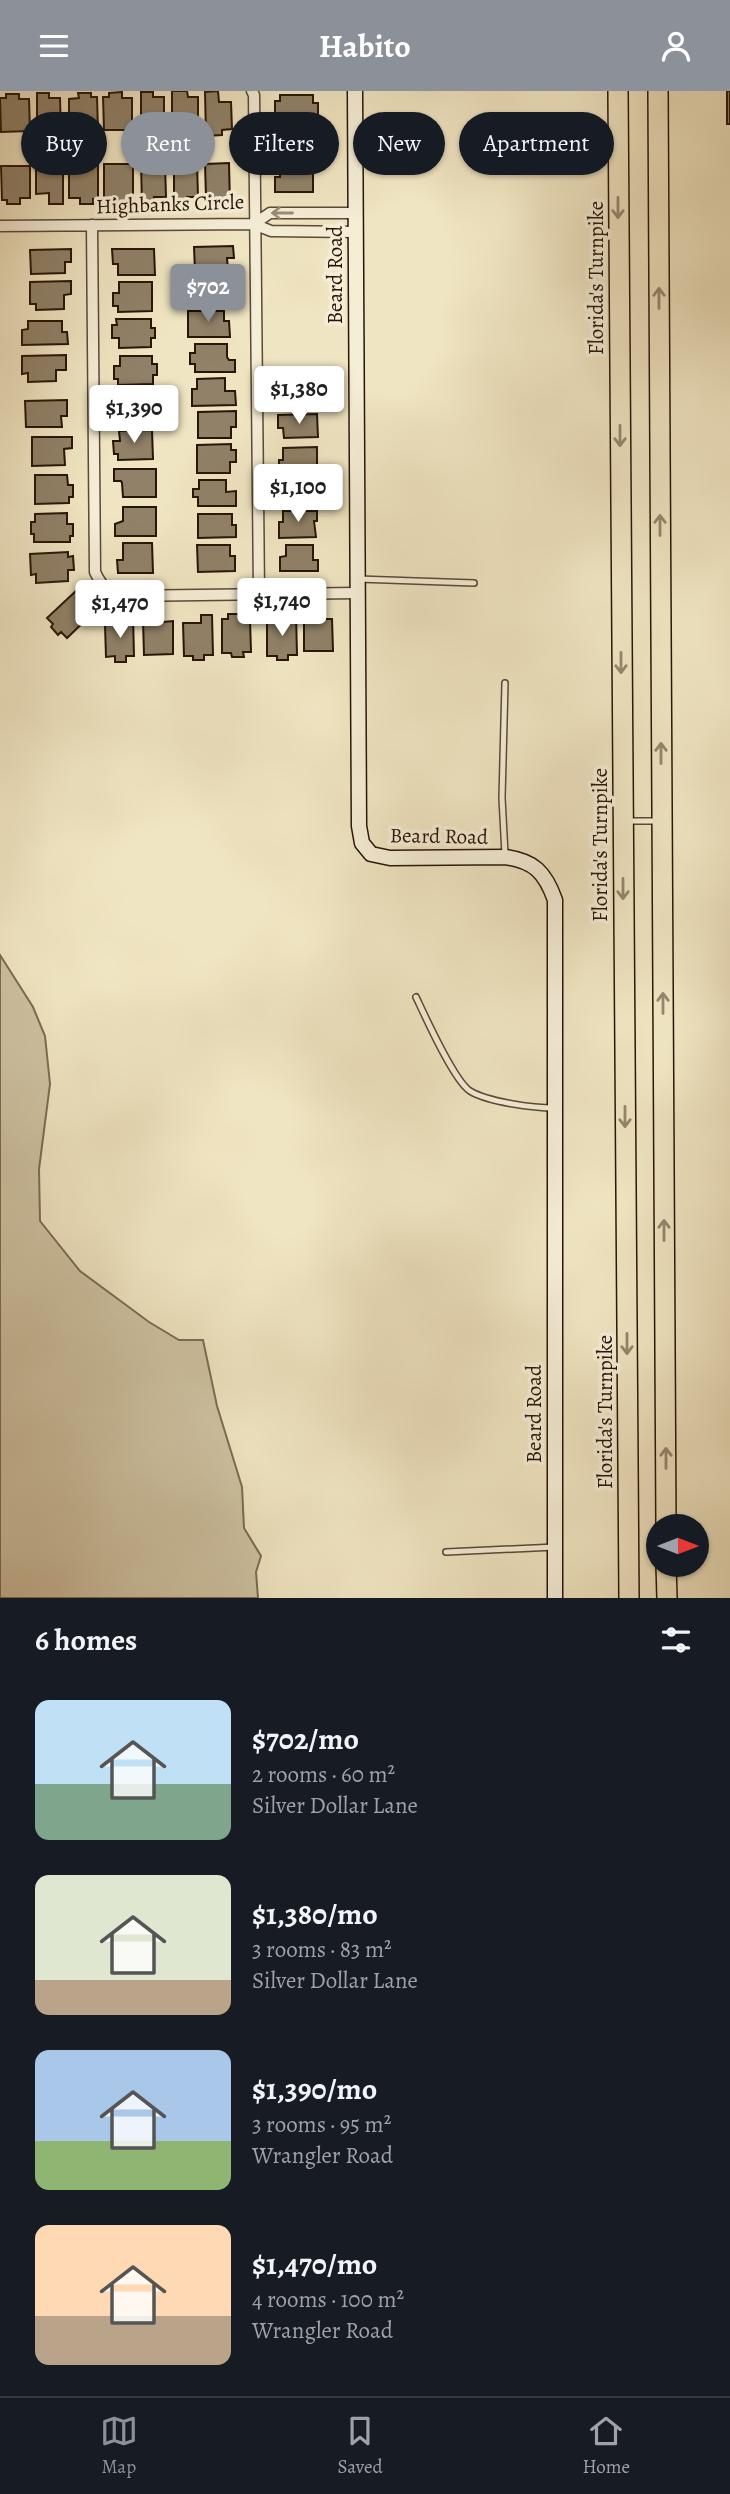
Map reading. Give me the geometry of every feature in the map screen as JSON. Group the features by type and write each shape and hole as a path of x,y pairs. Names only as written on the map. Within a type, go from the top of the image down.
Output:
{"highway":[{"name":"Florida's Turnpike","path":"618,91 629,1598"},
{"path":"658,91 666,1514"},
{"path":"666,1577 667,1598"}],"street":[{"name":"Highbanks Circle","path":"0,226 254,224 252,91"},
{"name":"Beard Road","path":"355,91 359,826 362,843 371,854 390,858 505,857 523,860 538,869 555,900 555,1598"},
{"path":"254,224 270,213 356,213"},
{"path":"313,232 314,213"},
{"path":"254,224 271,232 356,232"},
{"path":"254,224 259,594"},
{"path":"92,225 94,572 101,585 110,592 124,596 259,594 358,586"}],"lane":[{"path":"358,586 474,583"},
{"path":"505,683 502,799 505,857"},
{"path":"622,821 661,821"},
{"path":"416,997 445,1056 468,1090 507,1103 555,1108"},
{"path":"446,1552 555,1547"}],"shaded area":[{"path":"0,955 33,1007 45,1036 50,1084 39,1169 40,1221 80,1271 149,1322 179,1340 203,1340 217,1406 242,1487 244,1528 261,1556 256,1572 258,1598 0,1598"}],"building":[{"path":"172,91 187,91 188,97 198,97 198,112 172,112"},
{"path":"218,91 219,102 231,102 229,129 222,130 222,135 215,135 215,112 205,112 205,92"},
{"path":"727,91 730,91 730,124 727,124"},
{"path":"122,92 122,98 132,98 132,112 121,112 121,130 107,130 107,112 103,112 103,97 109,97 109,93"},
{"path":"141,92 153,92 153,97 164,97 164,112 141,112"},
{"path":"37,93 49,93 49,98 60,98 60,112 37,112"},
{"path":"78,93 91,93 91,97 97,97 97,112 69,112 69,99 79,98"},
{"path":"6,94 19,94 19,99 29,99 29,112 21,112 21,131 1,132 0,98 6,98"},
{"path":"280,95 313,95 313,103 318,103 318,112 275,112 275,101 280,101"},
{"path":"229,163 230,203 217,203 217,197 206,197 205,175 215,175 215,164"},
{"path":"107,164 121,164 121,175 133,175 133,198 128,198 128,203 115,203 115,197 104,197"},
{"path":"1,166 21,166 21,175 30,175 30,198 20,198 20,204 7,204 7,200 2,200"},
{"path":"36,175 63,175 63,204 49,204 49,193 36,194"},
{"path":"69,175 98,175 98,199 93,199 93,204 80,204 80,198 69,198"},
{"path":"141,175 165,175 166,197 154,197 154,203 142,204"},
{"path":"174,175 197,175 198,197 187,197 187,202 174,202"},
{"path":"313,175 313,192 275,192 275,177"},
{"path":"233,246 234,258 227,258 228,270 195,271 194,247"},
{"path":"71,249 71,262 65,262 65,273 31,274 30,250"},
{"path":"112,249 154,249 155,275 118,275 118,264 113,264"},
{"path":"234,279 235,292 228,292 229,303 196,304 195,280"},
{"path":"71,281 71,294 64,295 64,309 36,310 36,304 30,304 30,282"},
{"path":"119,282 152,282 152,311 118,312 118,306 113,306 113,293 119,293"},
{"path":"188,311 224,311 224,321 229,321 230,337 188,337"},
{"path":"116,319 151,319 155,338 151,338 151,347 119,348 119,338 112,338 112,325 117,325"},
{"path":"28,321 62,321 62,332 67,332 68,344 22,345 22,330 28,329"},
{"path":"195,344 227,344 227,357 229,360 235,360 235,372 195,372 195,364 190,364 190,353 195,353"},
{"path":"66,355 66,370 56,370 56,381 28,382 28,373 22,374 22,356"},
{"path":"120,356 152,356 152,364 157,364 157,375 153,375 153,384 118,385 118,379 114,379 114,366 120,366"},
{"path":"277,377 313,377 313,405 284,406 284,390 277,390"},
{"path":"225,378 225,391 235,391 236,405 192,406 192,389 197,389 197,379"},
{"path":"155,392 160,411 155,411 155,421 122,421 122,408 120,404 114,404 114,393"},
{"path":"67,400 67,416 61,416 62,427 26,427 25,401"},
{"path":"236,411 236,427 231,427 231,438 198,438 198,412"},
{"path":"317,414 318,437 284,438 283,428 278,428 278,415"},
{"path":"152,430 153,459 118,460 118,454 114,454 113,441 120,441 119,431"},
{"path":"32,437 72,437 72,448 64,449 65,465 32,466"},
{"path":"231,444 231,450 236,450 236,462 230,462 230,473 197,473 197,445"},
{"path":"317,447 317,471 279,471 283,448"},
{"path":"114,469 156,469 156,497 123,497 121,481 114,481"},
{"path":"35,475 67,475 68,485 73,485 73,497 69,497 69,503 35,504"},
{"path":"199,480 226,480 226,492 236,491 236,506 198,506 198,497 193,497 193,489 199,489"},
{"path":"278,480 324,480 324,495 318,495 319,503 284,504 284,494 278,494"},
{"path":"123,507 156,507 156,536 115,536 115,524 123,521"},
{"path":"283,511 317,511 317,521 314,521 316,537 279,538 279,522 283,522"},
{"path":"67,513 67,524 73,524 70,542 34,542 31,522 35,522 35,514"},
{"path":"198,514 232,514 236,537 198,538"},
{"path":"123,543 152,543 153,573 118,573 117,560 123,560"},
{"path":"197,545 230,545 230,556 235,556 235,571 198,572"},
{"path":"286,545 313,545 313,560 318,560 318,571 280,571 280,557 286,556"},
{"path":"68,552 68,557 73,556 74,570 68,570 68,581 36,583 36,574 31,575 30,554"},
{"path":"77,590 85,599 79,605 90,616 67,638 61,632 58,635 47,618"},
{"path":"322,613 322,619 332,619 333,651 304,651 304,618 310,618 310,614"},
{"path":"228,614 241,614 241,620 250,620 251,652 243,652 244,657 232,657 231,653 222,653 222,619 228,619"},
{"path":"285,614 296,614 297,655 288,655 288,660 277,660 277,656 267,656 267,622 285,622"},
{"path":"150,615 163,615 163,622 173,621 173,654 144,655 143,620 150,620"},
{"path":"201,615 212,615 213,655 204,655 204,660 193,660 193,656 184,656 183,623 201,623"},
{"path":"121,616 133,616 134,656 126,656 126,662 115,662 115,656 106,657 105,625 119,624 122,622"}]}
